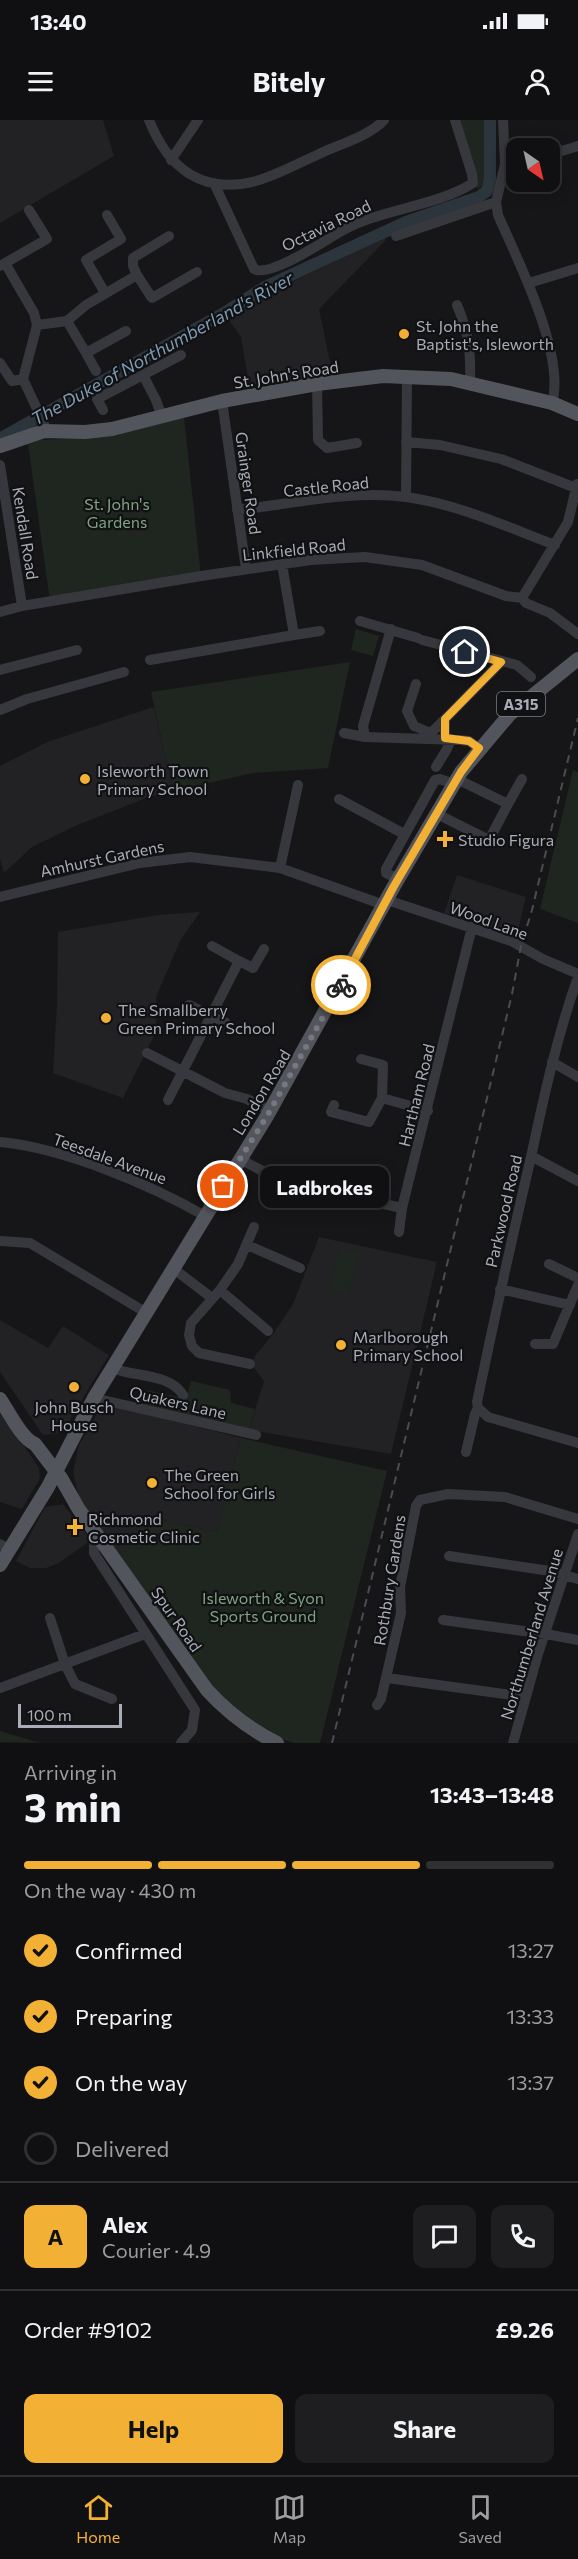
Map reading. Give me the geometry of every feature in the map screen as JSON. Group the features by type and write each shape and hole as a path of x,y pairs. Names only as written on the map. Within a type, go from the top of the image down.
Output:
{"main road":[{"name":"St. John's Road","path":"0,446 44,428 104,430 222,401 318,384 383,376 451,378 552,403 578,414"},
{"name":"London Road","path":"0,1565 4,1547 30,1518 52,1472 94,1398 270,1111 398,879 455,782 479,748 516,708 578,659"},
{"name":"Spur Road","path":"0,1399 207,1690 228,1712 253,1731 275,1743"},
{"path":"34,1445 67,1445 67,1491"}],"street":[{"path":"149,120 157,140 171,160 183,170 214,183 238,184 258,180 367,132 384,120"},
{"path":"171,160 198,120"},
{"name":"Octavia Road","path":"214,183 254,269 265,272 328,241 340,232 382,214 396,212 473,183 455,120"},
{"path":"503,120 506,139"},
{"path":"560,152 578,146"},
{"path":"506,175 496,202 498,215 529,283 553,361 555,389 552,403"},
{"path":"396,236 496,202"},
{"path":"29,210 51,237 3,265 34,313 37,325 23,379 44,428"},
{"path":"105,293 86,260 126,236 107,215"},
{"path":"169,236 133,258 133,266 154,301 197,272"},
{"path":"529,283 578,268"},
{"path":"37,325 68,321 86,305 138,275"},
{"path":"457,304 468,329 471,357 470,383"},
{"path":"68,321 96,371"},
{"path":"86,353 122,337"},
{"path":"104,410 97,399 181,355"},
{"path":"0,363 12,381 23,379"},
{"path":"143,375 162,417"},
{"path":"406,497 407,376"},
{"path":"318,384 318,440 327,448 353,441"},
{"name":"Grainger Road","path":"222,401 246,569"},
{"path":"406,442 440,445 501,459 577,484 568,522 522,598"},
{"name":"Kendall Road","path":"0,465 5,534 22,606"},
{"name":"Castle Road","path":"237,510 368,495 406,497 450,506 555,545"},
{"name":"Linkfield Road","path":"0,612 22,606 246,569 311,560 380,558 439,570 506,596 522,598 526,603 550,613 578,634"},
{"path":"282,564 294,635"},
{"path":"360,621 519,666 531,677"},
{"path":"365,737 363,726 391,629"},
{"path":"150,660 320,631"},
{"path":"0,670 77,650"},
{"path":"416,684 407,711 414,726 431,733 501,662"},
{"path":"0,710 27,699 124,672"},
{"path":"436,767 447,749 445,719"},
{"path":"344,733 365,737 469,741 479,748"},
{"path":"437,814 489,840 522,779"},
{"path":"398,879 386,871 435,780 455,782 508,804"},
{"path":"280,868 298,785"},
{"path":"339,799 404,834"},
{"name":"Amhurst Gardens","path":"0,897 166,858 190,856 280,868 386,903"},
{"name":"Wood Lane","path":"386,903 472,927 511,941 578,975"},
{"name":"Hartham Road","path":"399,1232 402,1208 472,927"},
{"path":"212,946 253,968 264,949"},
{"path":"168,1100 239,961"},
{"name":"Parkwood Road","path":"466,1452 474,1414 478,1408 477,1401 500,1289 552,1062 578,975"},
{"path":"189,1005 226,1023"},
{"path":"147,1053 182,1072 270,1111"},
{"path":"329,1109 369,1122 382,1098 387,1066 361,1059"},
{"path":"552,1062 578,1077"},
{"path":"382,1098 428,1111"},
{"name":"Teesdale Avenue","path":"0,1142 31,1144 124,1177 154,1188 205,1216"},
{"path":"531,1156 578,1181"},
{"path":"240,1159 283,1182 402,1208"},
{"path":"250,1364 199,1353 192,1346 189,1335 191,1323 238,1264 254,1227"},
{"path":"0,1241 30,1243 145,1312"},
{"path":"247,1245 300,1268"},
{"path":"549,1264 578,1278"},
{"path":"174,1269 216,1294 268,1331"},
{"path":"535,1344 553,1344 578,1285"},
{"path":"500,1289 570,1305"},
{"path":"112,1368 124,1373 158,1379 178,1387 183,1395"},
{"name":"Quakers Lane","path":"94,1398 256,1435"},
{"path":"478,1408 488,1417 578,1443"},
{"name":"Rothbury Gardens","path":"377,1705 387,1677 401,1613 400,1587 416,1506 424,1498 448,1494 505,1497 578,1519"},
{"name":"Northumberland Avenue","path":"513,1743 578,1534"},
{"path":"101,1540 94,1546 94,1553 195,1710 192,1730 182,1743"},
{"path":"449,1556 578,1579"},
{"path":"50,1618 65,1664 75,1684 112,1699"},
{"path":"443,1620 578,1640"},
{"path":"0,1688 146,1634"},
{"path":"387,1677 526,1697"}],"shaded area":[{"path":"0,120 103,120 114,156 0,223"},
{"path":"385,238 386,240 319,309 333,377 262,385 249,383 241,337 227,318 260,297"},
{"name":"Isleworth Town Primary School","path":"154,707 173,791 146,798 75,826 32,847 4,873 0,859 0,766 47,742"},
{"path":"457,875 526,897 517,935 444,913"},
{"name":"The Smallberry Green Primary School","path":"200,912 180,941 156,997 156,1032 123,1098 53,1073 58,932 158,915"},
{"name":"Marlborough Primary School","path":"319,1237 437,1262 391,1454 249,1430 264,1381 252,1365 255,1356 293,1304"},
{"path":"0,1320 48,1348 63,1326 109,1355 62,1433 43,1435 0,1372"},
{"name":"The Green School for Girls","path":"103,1403 241,1438 216,1532 154,1518 141,1540 118,1555 78,1496 73,1471 79,1445"},
{"path":"0,1410 39,1468 40,1478 22,1509 0,1502"},
{"path":"63,1504 91,1540 59,1563 46,1568 30,1568 16,1561 45,1507"}],"green space":[{"path":"460,120 487,120 486,180 478,190"},
{"name":"St. John's Gardens","path":"184,417 201,576 50,601 28,444 40,440 112,436"},
{"path":"356,629 379,636 373,656 351,650"},
{"path":"350,662 328,768 253,773 173,791 151,692"},
{"path":"573,770 578,772 578,923 540,909"},
{"path":"340,1249 360,1254 348,1295 328,1289"},
{"path":"191,1381 230,1390 231,1403 255,1409 249,1430 143,1406 147,1390 186,1399"},
{"name":"Isleworth & Syon Sports Ground","path":"241,1438 387,1471 320,1743 293,1743 276,1737 250,1723 213,1690 181,1641 118,1555 141,1540 139,1528 154,1518 216,1532"},
{"path":"0,1731 40,1743 0,1742"}],"waterway":[{"name":"The Duke of Northumberland's River","path":"3,437 224,313 265,287 406,222 479,197 487,191 490,179 490,120"}],"railway":[{"path":"332,1743 512,994 521,946 532,910 578,718"}],"way so far":[{"path":"223,1186 267,1116 341,985"}],"place":[{"name":"St. John the Baptist's, Isleworth","path":"404,334"},
{"name":"Isleworth Town Primary School","path":"85,779"},
{"name":"Studio Figura","path":"445,839"},
{"name":"The Smallberry Green Primary School","path":"106,1018"},
{"name":"Ladbrokes","path":"223,1186"},
{"name":"Marlborough Primary School","path":"341,1345"},
{"name":"John Busch House","path":"74,1387"},
{"name":"The Green School for Girls","path":"152,1483"},
{"name":"Richmond Cosmetic Clinic","path":"75,1527"}],"route":[{"path":"341,985 394,886 461,772 479,748 469,741 445,738 445,719 501,662 465,652"}]}
